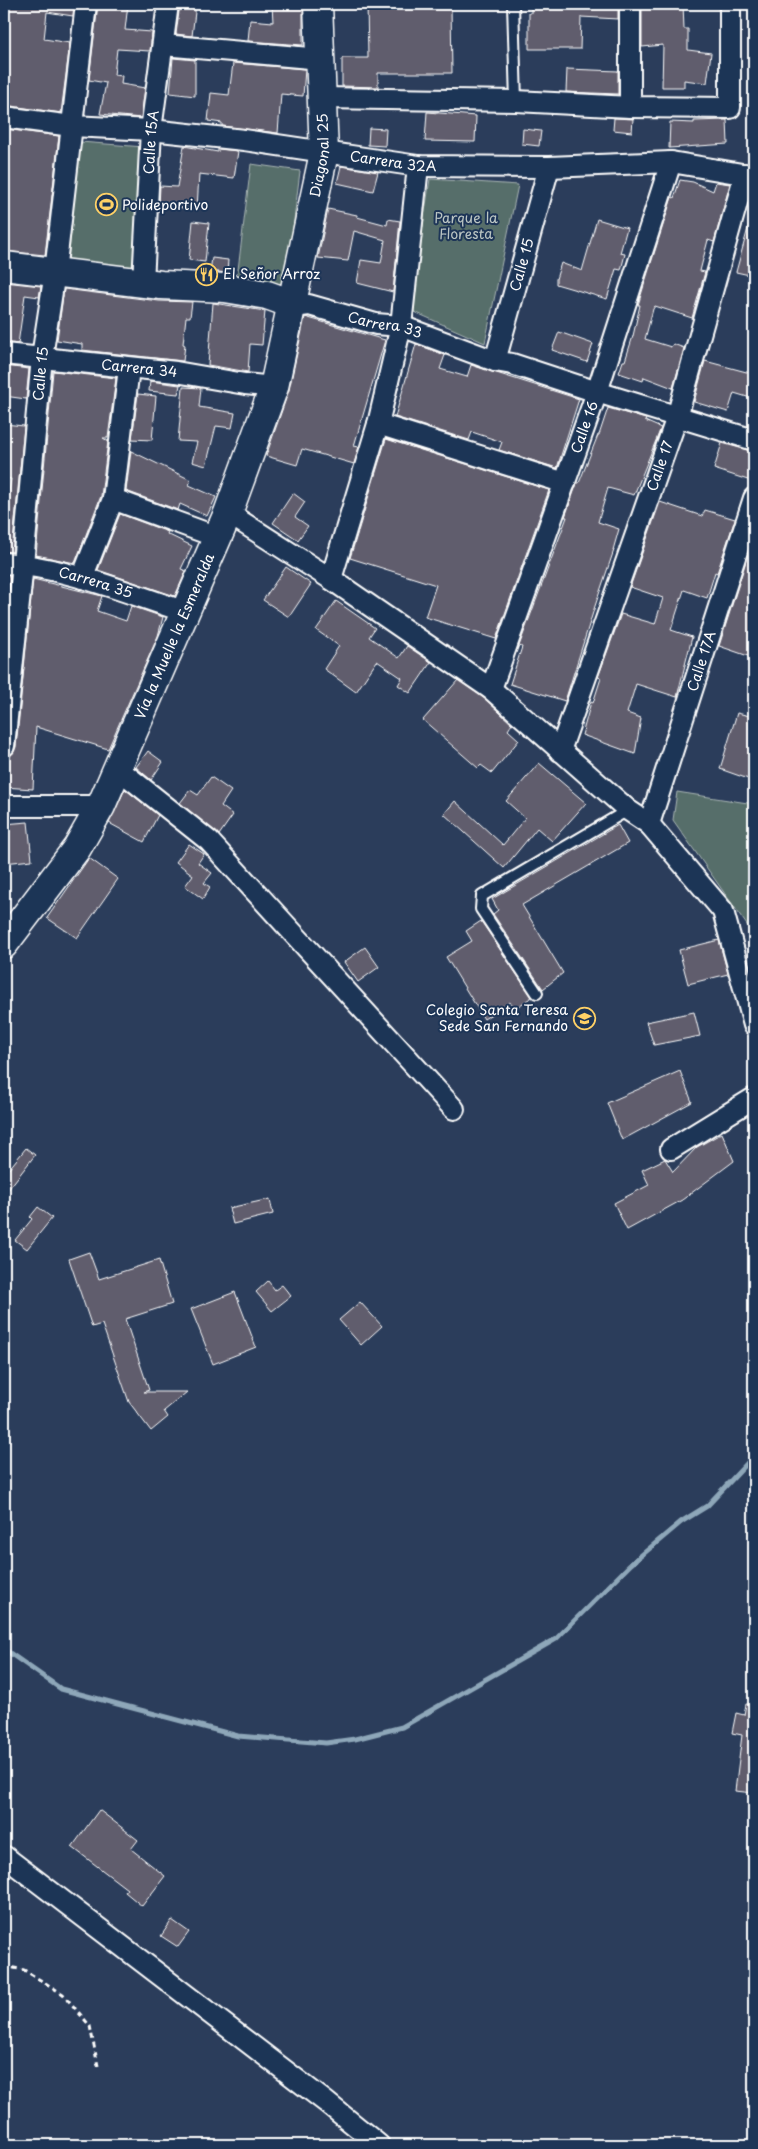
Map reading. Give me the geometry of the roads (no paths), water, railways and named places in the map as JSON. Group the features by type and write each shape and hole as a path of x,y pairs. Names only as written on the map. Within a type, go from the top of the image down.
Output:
{"street":[{"name":"Calle 15","path":"4,746 13,564 55,272 86,4"},
{"name":"Calle 15A","path":"143,282 151,130 164,45 167,4"},
{"name":"Diagonal 25","path":"292,304 324,153 318,4"},
{"path":"630,4 630,107"},
{"path":"322,98 516,101 630,107 730,108 730,4"},
{"path":"164,45 321,59"},
{"name":"Carrera 32A","path":"4,117 72,126 151,130 244,140 418,166 549,167 671,162 750,175"},
{"name":"Calle 16","path":"491,689 597,392 671,162"},
{"path":"332,579 378,424 401,326 418,166"},
{"name":"Calle 15","path":"494,361 549,167"},
{"name":"Calle 17","path":"560,751 677,417 750,175"},
{"name":"Carrera 33","path":"4,266 161,285 225,288 267,295 301,306 309,305 376,324 401,326 494,361 512,364 754,440"},
{"name":"Vía la Muelle la Esmeralda","path":"4,944 77,848 101,806 116,767 186,612 222,525 274,387 292,304"},
{"name":"Carrera 34","path":"4,354 176,372 274,387"},
{"path":"82,578 113,499 129,368"},
{"path":"378,424 565,483"},
{"name":"Calle 17A","path":"649,824 754,498"},
{"path":"113,499 222,525 332,579 491,689 628,810 649,824 723,911 754,1025"},
{"name":"Carrera 35","path":"13,564 82,578 186,612"},
{"path":"116,767 208,841 454,1108"},
{"path":"4,806 101,806"},
{"path":"671,1149 754,1098"},
{"path":"4,1856 326,2102 379,2145"}],"lane":[{"path":"512,4 516,101"},
{"path":"537,993 481,909 482,896 628,810"}],"waterway":[{"path":"4,1649 61,1689 238,1736 326,1743 355,1739 402,1727 556,1639 631,1564 681,1522 707,1506 754,1456"}],"place":[{"name":"Polideportivo","path":"106,205"},
{"name":"El Señor Arroz","path":"207,274"},
{"name":"Colegio Santa Teresa Sede San Fernando","path":"584,1018"}],"park label":[{"name":"Parque la Floresta","path":"466,226"}]}
